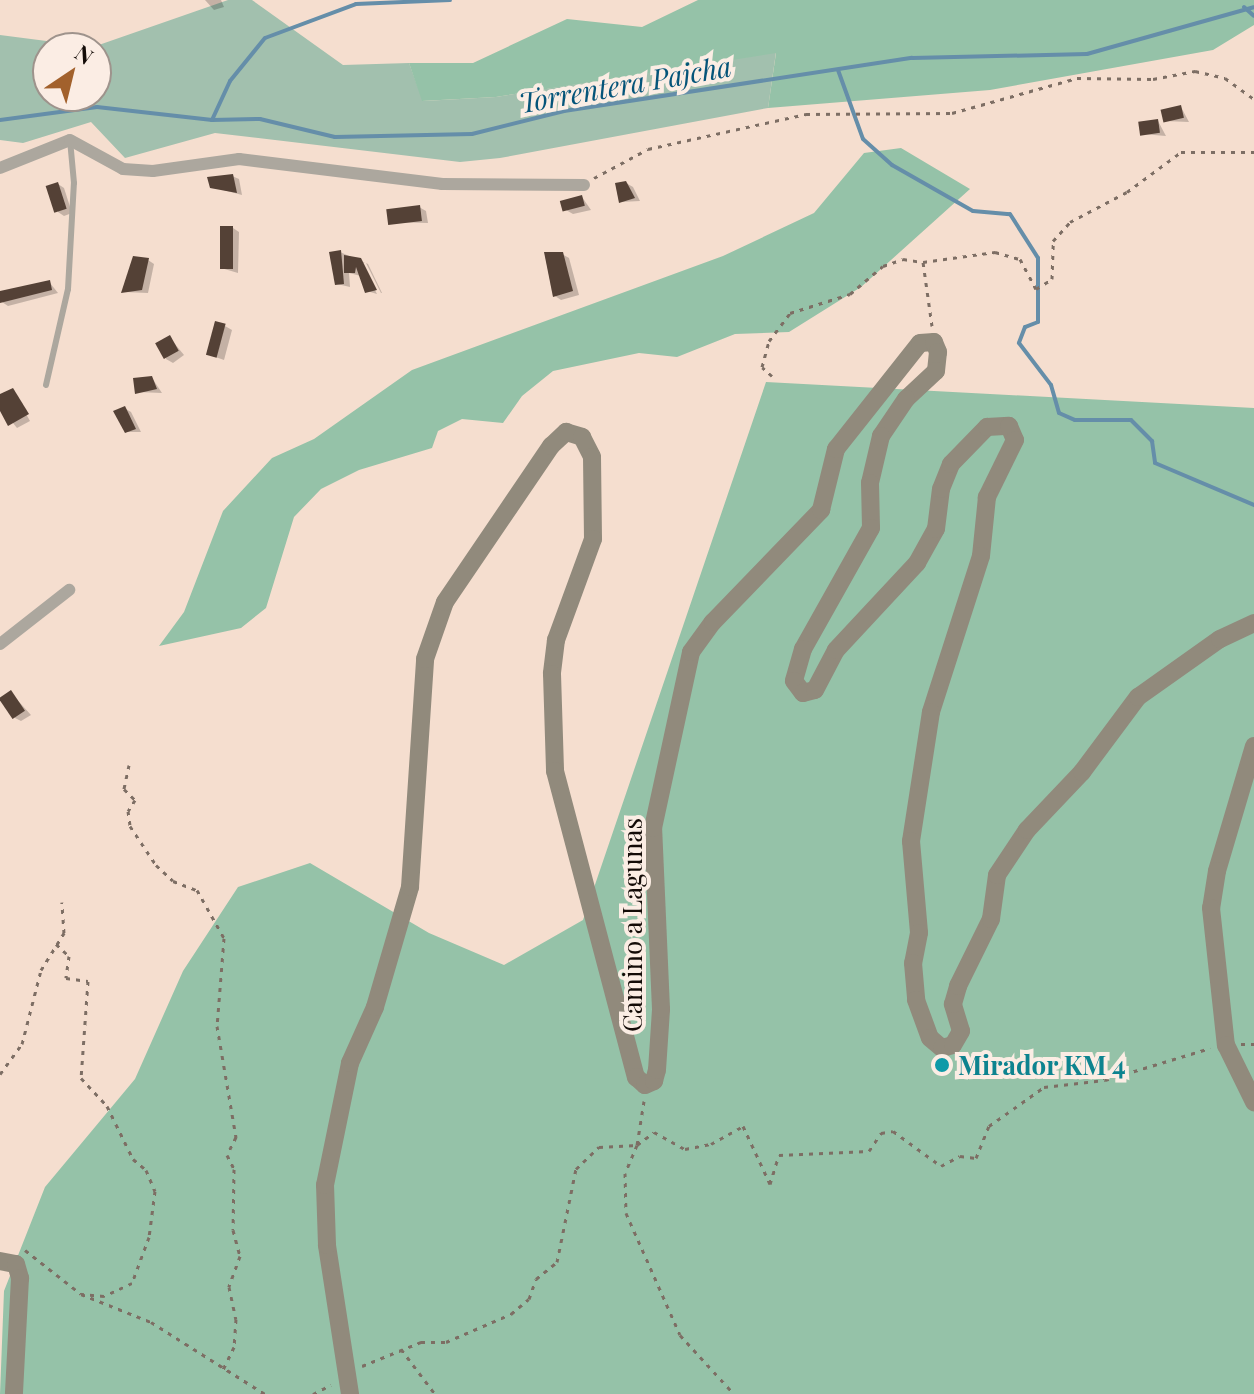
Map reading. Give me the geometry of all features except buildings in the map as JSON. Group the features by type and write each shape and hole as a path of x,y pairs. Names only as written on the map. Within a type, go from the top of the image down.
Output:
{"street":[{"path":"0,168 70,140 123,169 153,171 239,159 442,184 584,185"},
{"path":"934,342 936,371 906,399 881,436 870,483 871,528 799,657 794,681 803,693 815,690 836,650 917,563 936,529 941,489 951,464 987,427 1009,426 1015,440 987,497 981,556 931,712 911,841 919,933 913,963 916,1000 930,1038 942,1048 953,1045 961,1031 953,1004 958,986 991,919 997,875 1027,830 1082,772 1138,697 1220,639 1254,623"},
{"name":"Camino a Lagunas","path":"349,1385 327,1245 325,1185 350,1063 375,1007 410,887 425,659 445,602 551,446 566,432 582,437 592,457 593,539 556,640 552,674 555,771 636,1077 645,1085 654,1081 657,1070 661,1009 653,828 691,652 713,622 821,510 836,449 901,363 920,343 934,342"},
{"path":"0,644 69,590"},
{"path":"1254,746 1217,871 1211,908 1226,1045 1254,1102"},
{"path":"0,1261 16,1264 20,1278 14,1394"}],"lane":[{"path":"46,385 68,289 74,183 70,140"}],"path":[{"path":"584,185 648,149 806,114 952,113 1077,78 1153,79 1195,71 1225,78 1254,99"},
{"path":"772,376 762,367 769,341 790,313 850,294 883,266 903,259 923,262 995,252 1020,259 1036,289 1052,279 1053,241 1070,222 1127,192 1181,152 1254,152"},
{"path":"923,262 934,342"},
{"path":"129,765 124,789 135,800 128,811 130,826 156,865 173,881 197,890 224,938 217,1026 236,1137 227,1155 234,1169 233,1230 240,1256 229,1287 236,1319 234,1347 223,1370"},
{"path":"0,1074 22,1044 41,970 66,921 62,902"},
{"path":"56,944 69,956 66,978 88,981 81,1078 107,1106 133,1159 146,1170 155,1191 149,1237 132,1283 104,1296 81,1294"},
{"path":"313,1394 349,1385 371,1360 401,1349 446,1342 520,1306 536,1279 557,1262 576,1169 599,1147 637,1145 654,1132 685,1149 711,1144 743,1126 770,1184 779,1155 869,1151 881,1133 893,1131 941,1166 960,1156 976,1158 989,1126 1044,1087 1105,1080 1226,1045 1254,1044"},
{"path":"645,1085 637,1145 625,1173 626,1213 642,1256 680,1335 734,1394"},
{"path":"19,1248 81,1294 151,1322 265,1394"},
{"path":"401,1349 435,1394"}],"green space":[{"path":"228,0 252,0 343,65 409,63 423,101 496,97 776,52 768,108 500,158 460,162 215,133 125,158 91,122 23,143 0,140 0,35 32,39 32,112 112,112 112,40"},
{"path":"698,0 1254,0 1254,25 1213,50 990,90 768,108 776,53 496,97 422,101 409,63 473,63 567,19 642,27"},
{"path":"901,148 970,189 861,287 789,332 735,334 677,357 639,353 553,371 522,396 503,423 462,419 438,431 432,448 359,470 321,489 294,517 266,608 241,628 159,646 184,612 223,511 272,458 314,439 412,370 723,256 814,213 864,153"},
{"path":"766,382 1254,408 1254,1394 0,1394 4,1291 45,1187 135,1079 183,971 238,887 310,863 429,933 504,965 583,920"}],"waterway":[{"path":"212,120 230,81 265,38 356,4 450,0"},
{"name":"Torrentera Pajcha","path":"1244,7 1254,16"},
{"name":"Torrentera Pajcha","path":"0,120 97,107 212,120 260,119 335,137 472,134 564,111 912,58 1087,54 1254,7"},
{"path":"838,70 863,139 892,165 973,211 1010,214 1038,258 1038,322 1025,327 1019,343 1051,385 1059,413 1075,420 1131,420 1152,441 1155,463 1254,505"}],"place":[{"name":"Mirador KM 4","path":"942,1065"}]}
